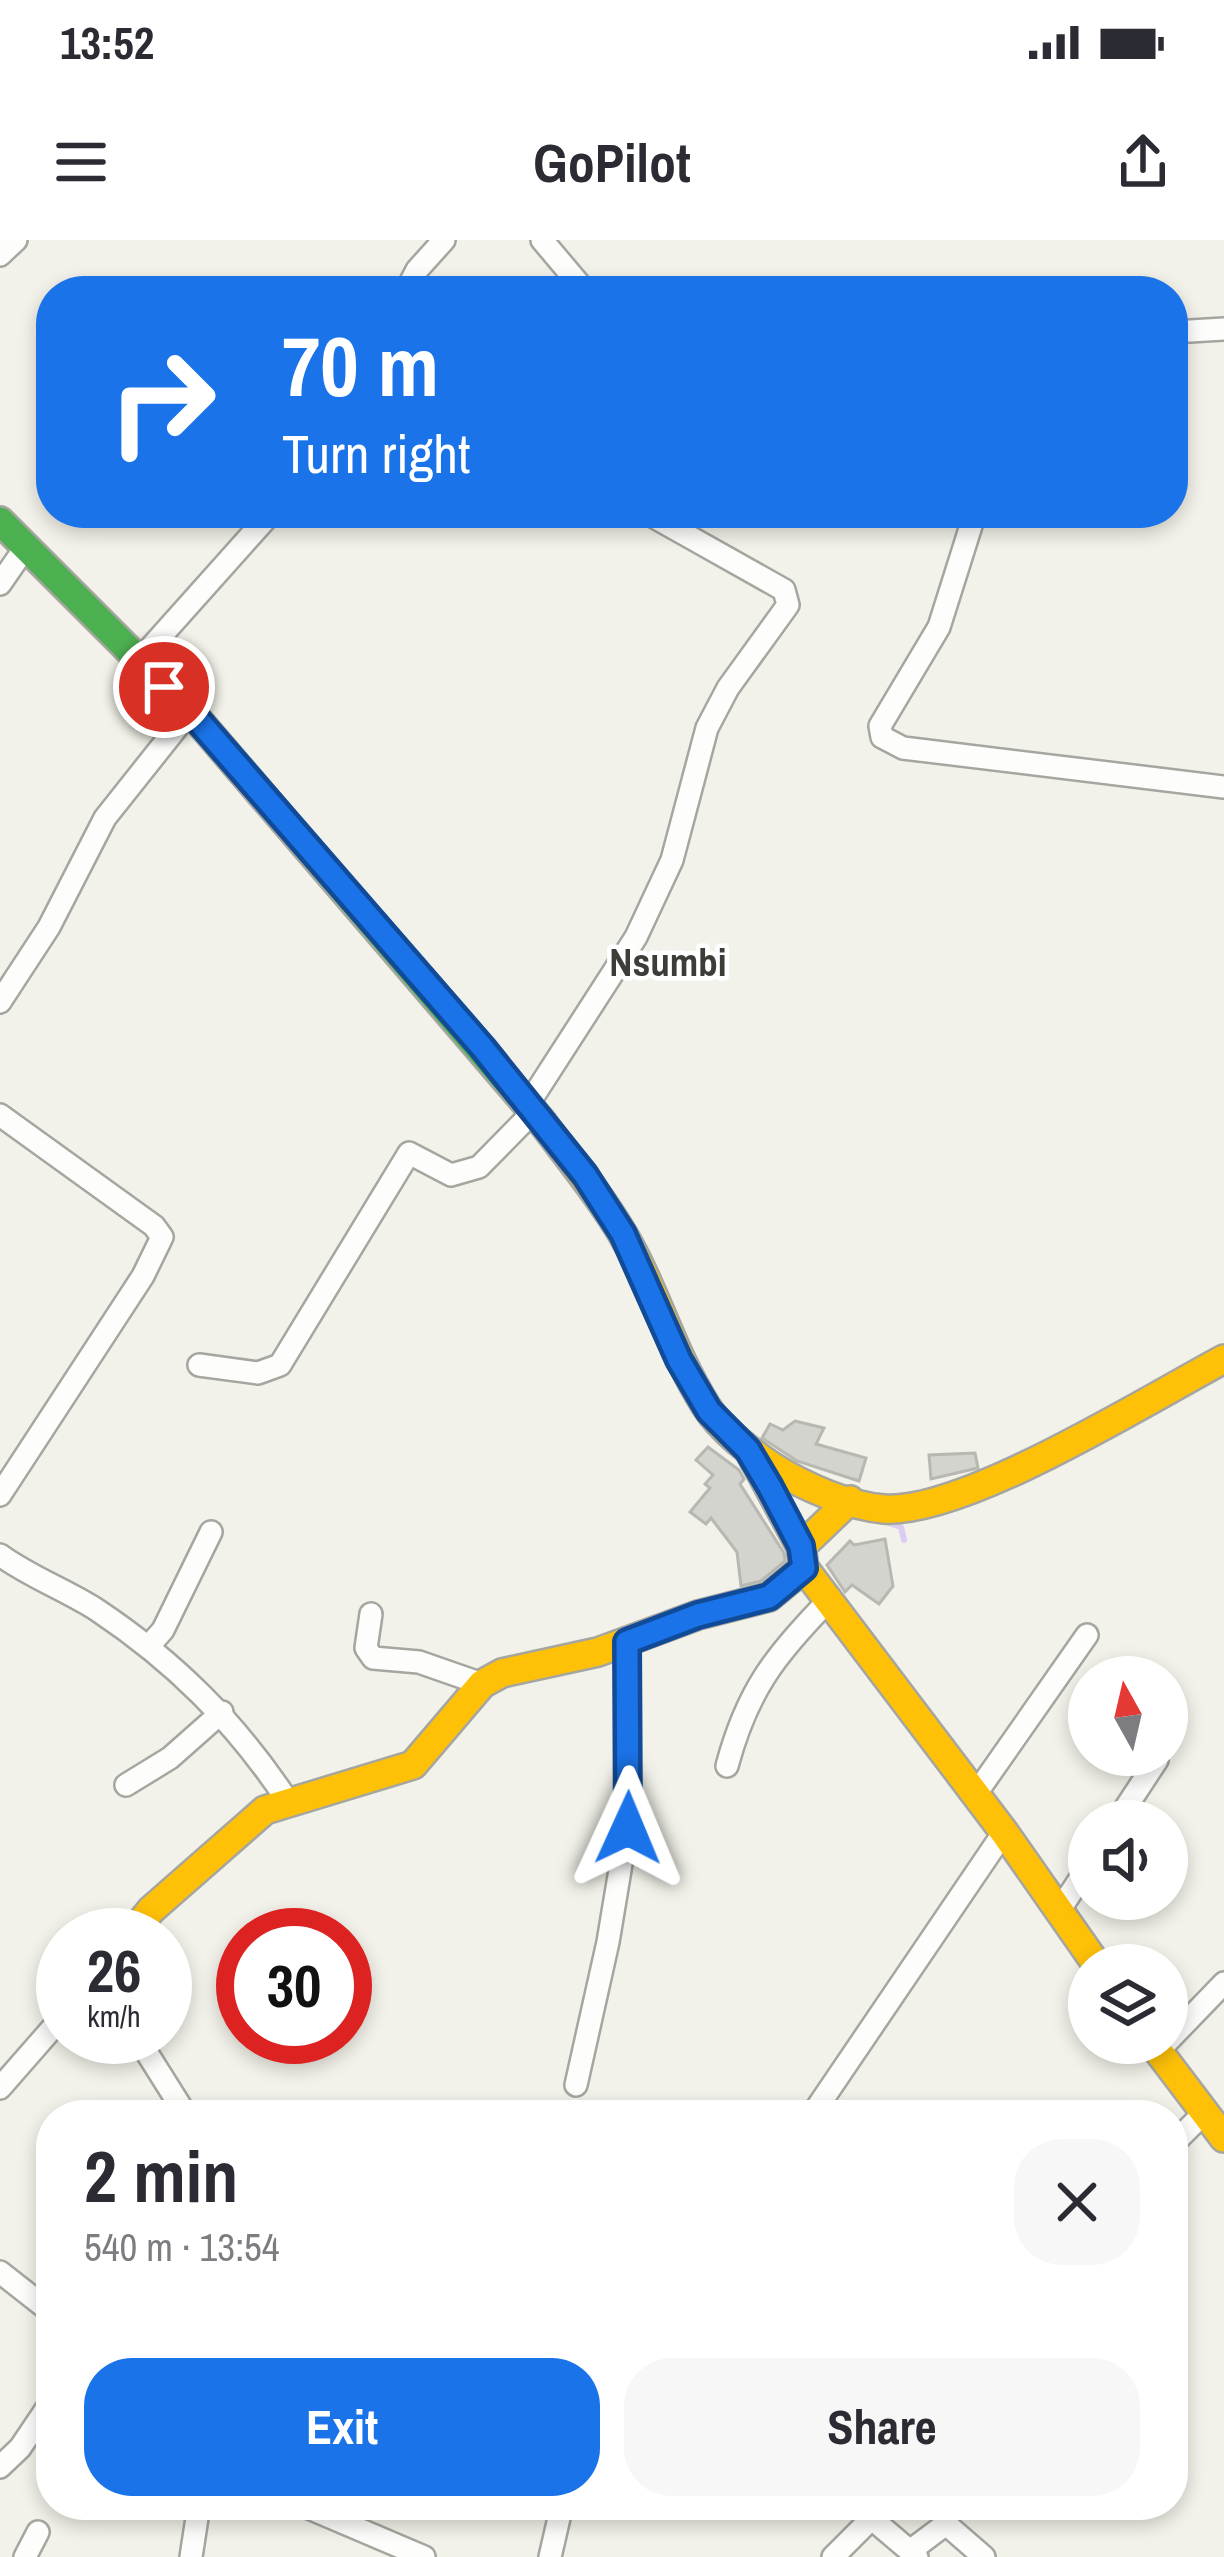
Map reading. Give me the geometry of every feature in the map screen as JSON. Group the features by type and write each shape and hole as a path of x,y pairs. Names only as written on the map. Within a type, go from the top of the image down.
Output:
{"street":[{"path":"0,255 16,240"},
{"path":"414,276 444,240"},
{"path":"542,240 572,276"},
{"path":"1188,331 1224,329"},
{"path":"0,521 190,711 532,1106 623,1234 679,1360 709,1411 748,1450 789,1477 850,1500 882,1509 917,1506 973,1491 1224,1359"},
{"path":"137,663 258,528"},
{"path":"199,1365 258,1373 280,1365 409,1153 452,1175 479,1167 532,1106 636,937 672,860 707,728 728,688 788,605 784,590 674,528"},
{"path":"970,528 939,627 880,726 882,737 903,748 1224,787"},
{"path":"0,584 25,548"},
{"path":"0,1002 50,927 105,818 190,711"},
{"path":"0,1114 154,1226 162,1237 143,1276 0,1495"},
{"path":"748,1450 829,1600 1082,1944"},
{"path":"158,1908 265,1810 413,1765 482,1684 502,1673 627,1642 698,1615 769,1597 850,1500"},
{"path":"148,1647 163,1630 211,1532"},
{"path":"5,1566 94,1608 148,1647 222,1712 286,1800"},
{"path":"727,1766 739,1720 755,1688 777,1653 829,1600"},
{"path":"371,1614 366,1648 373,1658 419,1662 482,1684"},
{"path":"975,1795 1087,1635"},
{"path":"575,2085 628,1828 627,1642"},
{"path":"126,1785 170,1758 222,1712"},
{"path":"822,2100 1004,1832"},
{"path":"1059,1911 1068,1897"},
{"path":"1188,2018 1224,1983"},
{"path":"0,2088 36,2047"},
{"path":"154,2064 177,2100"},
{"path":"1173,2064 1224,2138"},
{"path":"1188,2129 1204,2113"},
{"path":"0,2272 36,2300"},
{"path":"0,2467 36,2424"},
{"path":"191,2557 197,2520"},
{"path":"337,2520 424,2557"},
{"path":"550,2557 559,2520"},
{"path":"833,2557 870,2520"},
{"path":"885,2520 913,2554 946,2524 984,2557"},
{"path":"25,2557 38,2532"}],"building":[{"path":"795,1421 824,1428 816,1444 866,1458 859,1481 797,1461 762,1438 770,1424 783,1430"},
{"path":"708,1447 739,1470 744,1479 740,1484 784,1553 785,1561 761,1581 741,1586 737,1552 711,1518 706,1524 690,1512 710,1488 705,1484 713,1475 696,1460"},
{"path":"975,1453 978,1468 931,1479 929,1455"},
{"path":"885,1539 893,1586 879,1604 852,1585 845,1592 827,1565 850,1541 854,1545"}],"waterway":[{"path":"886,1522 901,1527 904,1540"}],"traffic: fast":[{"path":"0,521 190,711 542,1122"}],"traffic: slow":[{"path":"542,1122 622,1233 712,1415 773,1467 841,1499 884,1509 919,1506 960,1493 1056,1451 1224,1359"},
{"path":"751,1454 801,1547 804,1568 1004,1832 1082,1944"},
{"path":"801,1547 850,1500"},
{"path":"153,1908 265,1810 413,1765 482,1684 502,1673 598,1652 698,1615 769,1597 804,1568"},
{"path":"1168,2064 1224,2138"}],"district":[{"name":"Nsumbi","path":"668,962"}],"route":[{"path":"164,687 459,1020 585,1175 623,1234 679,1360 709,1411 748,1450 801,1546 804,1568 769,1597 698,1615 627,1642 628,1828"}]}
